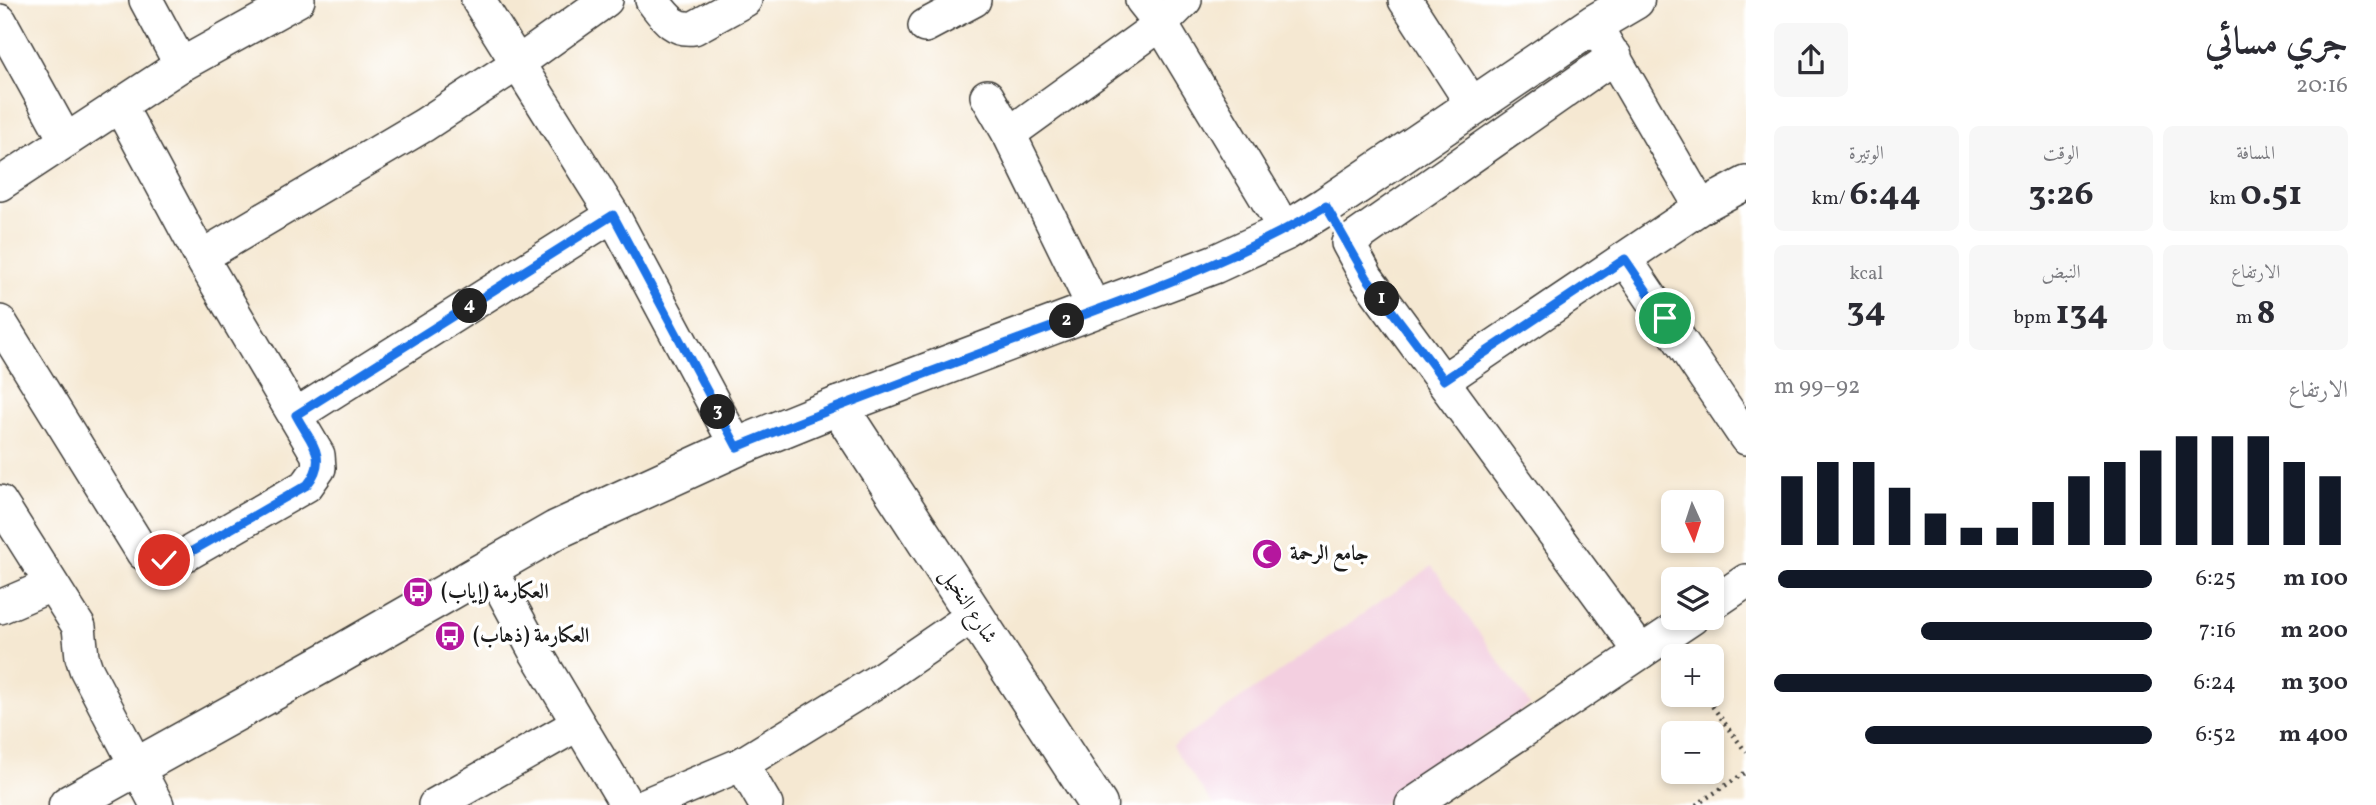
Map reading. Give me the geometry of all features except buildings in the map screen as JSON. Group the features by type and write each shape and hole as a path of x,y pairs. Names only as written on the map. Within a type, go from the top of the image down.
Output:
{"main road":[{"path":"68,805 556,530 737,447 838,406 1215,264 1286,231 1594,24 1635,0"},
{"name":"شارع النخيل","path":"838,406 1098,805"}],"street":[{"path":"146,0 181,65"},
{"path":"0,184 181,65 298,0"},
{"path":"478,0 613,215 737,447"},
{"path":"201,257 424,125 518,63 606,0"},
{"path":"652,0 670,22 686,29 694,28 745,0"},
{"path":"925,26 974,0"},
{"path":"1009,134 1152,12 1185,0"},
{"path":"1405,0 1474,107"},
{"path":"1152,12 1286,231"},
{"path":"0,21 65,139"},
{"path":"1594,24 1701,207"},
{"path":"1348,243 1615,56"},
{"path":"986,96 1009,134 1095,310"},
{"path":"0,322 143,553 152,559 174,559 187,554 307,485 319,468 318,455 201,257 120,106"},
{"path":"1444,380 1701,207 1746,183"},
{"path":"1326,206 1367,278 1641,652"},
{"path":"296,415 613,215"},
{"path":"1625,259 1746,438"},
{"path":"0,502 79,627 86,669 157,805"},
{"path":"490,568 627,805"},
{"path":"1724,596 1746,581"},
{"path":"0,607 51,585"},
{"path":"645,805 742,764 882,678 974,615"},
{"path":"1420,803 1674,630"},
{"path":"435,805 578,724"},
{"path":"742,764 766,805"}],"path":[{"path":"1713,707 1746,752"},
{"path":"1696,805 1746,772"}],"shaded area":[{"path":"1432,566 1530,705 1382,805 1213,805 1172,746"}],"place":[{"name":"جامع الرحمة","path":"1267,554"},
{"name":"العكارمة (إياب)","path":"418,592"},
{"name":"العكارمة (ذهاب)","path":"450,636"}],"route":[{"path":"164,560 187,554 307,485 319,468 318,455 296,415 613,215 737,447 838,406 1215,264 1286,231 1326,206 1367,278 1444,380 1625,259 1665,318"}]}
